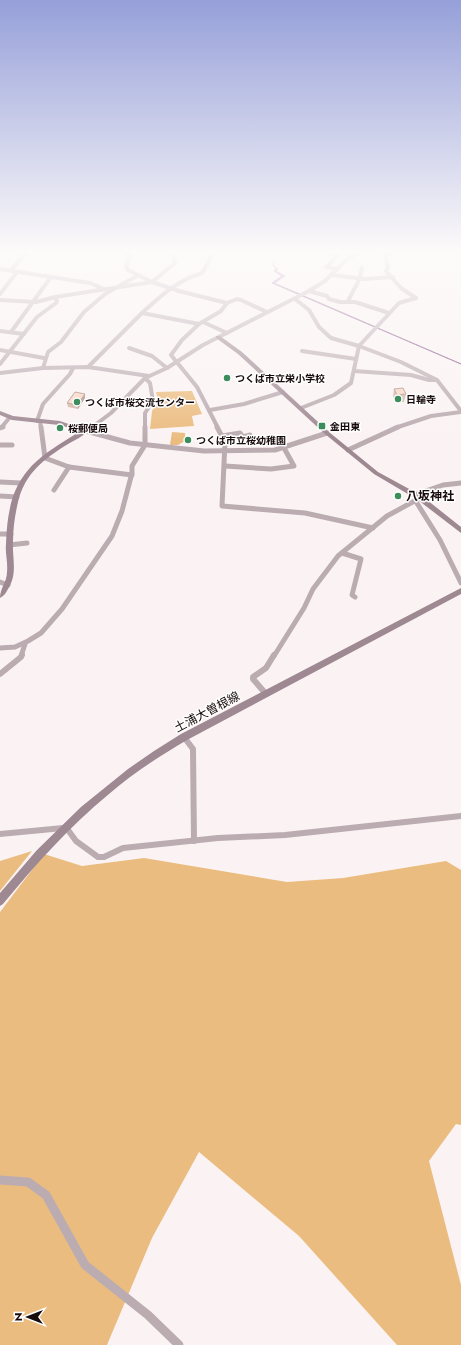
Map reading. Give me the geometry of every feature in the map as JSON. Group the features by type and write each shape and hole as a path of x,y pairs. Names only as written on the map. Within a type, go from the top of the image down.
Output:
{"main road":[{"path":"218,337 240,353 301,408 327,434 383,477 416,498 461,531"},
{"path":"0,413 10,417 60,423 86,431"},
{"path":"0,594 8,585 12,572 9,545 17,497 21,483 30,470 44,458 86,431"},
{"name":"土浦大曽根線","path":"0,901 27,866 63,828 96,797 128,772 184,737 461,591"}],"street":[{"path":"11,332 23,316"},
{"path":"0,364 24,334 28,326 40,316"},
{"path":"42,368 44,358 52,347 65,338 80,316"},
{"path":"88,367 139,316"},
{"path":"158,316 201,323 227,333"},
{"path":"213,316 201,323 175,348 171,355 197,387 225,442 222,506 305,513 373,528"},
{"path":"86,431 108,416 147,377 167,368 218,337 260,316"},
{"path":"312,316 319,327 331,338 359,346 401,362 437,380 442,384 461,412"},
{"path":"301,408 323,400 346,388 351,383 359,346 386,316"},
{"path":"0,331 24,334"},
{"path":"129,348 152,356 167,368"},
{"path":"0,350 44,358"},
{"path":"302,352 356,359"},
{"path":"0,373 42,368 88,367 147,377"},
{"path":"73,368 70,374 43,404 38,421 45,450 44,458 69,467 132,475"},
{"path":"354,371 411,375 429,380 437,380"},
{"path":"0,648 25,644 35,637 59,614 104,549 119,522 132,475 132,466 145,445 145,413 153,401 150,383 147,377"},
{"path":"210,410 244,404 283,392"},
{"path":"348,450 378,435 425,417 461,412"},
{"path":"0,428 3,427 10,417"},
{"path":"86,431 116,440 145,445 225,452 264,452 284,448 327,434"},
{"path":"222,436 240,433 243,437 250,435"},
{"path":"0,445 12,445"},
{"path":"225,466 272,469 294,466 284,448"},
{"path":"54,490 69,467"},
{"path":"0,482 21,483"},
{"path":"266,694 253,679 253,677 266,668 304,608 313,589 342,552 387,516 432,488 452,483 461,483"},
{"path":"0,496 17,497"},
{"path":"416,498 445,548 461,583"},
{"path":"0,534 11,534"},
{"path":"9,545 26,543"},
{"path":"342,552 361,559 352,595 355,598"},
{"path":"0,582 8,585"},
{"path":"0,674 21,657 25,644"},
{"path":"184,737 193,750 194,841"},
{"path":"0,834 63,828 68,830 76,841 98,857 104,857 123,848 218,838 285,835 461,816"},
{"path":"0,1180 28,1182 46,1195 85,1265 148,1315 179,1345"}],"shaded area":[{"path":"348,316 350,316 461,364"},
{"path":"192,391 202,414 192,416 194,426 150,429 152,411 158,400 156,392"},
{"path":"172,432 185,433 185,441 178,445 170,445"},
{"path":"32,851 0,891 0,861"},
{"path":"44,854 82,866 144,858 287,882 343,878 446,861 461,870 461,1125 456,1124 429,1161 461,1285 461,1345 397,1345 299,1236 199,1152 152,1238 107,1345 0,1345 0,912"}],"building":[{"path":"403,388 406,394 397,395 394,389"},
{"path":"75,392 85,394 77,405 67,403"}],"place":[{"name":"つくば市立栄小学校","path":"227,378"},
{"name":"日輪寺","path":"398,399"},
{"name":"つくば市桜交流センター","path":"77,402"},
{"name":"金田東","path":"322,426"},
{"name":"桜郵便局","path":"60,428"},
{"name":"つくば市立桜幼稚園","path":"188,440"},
{"name":"八坂神社","path":"398,496"}]}
